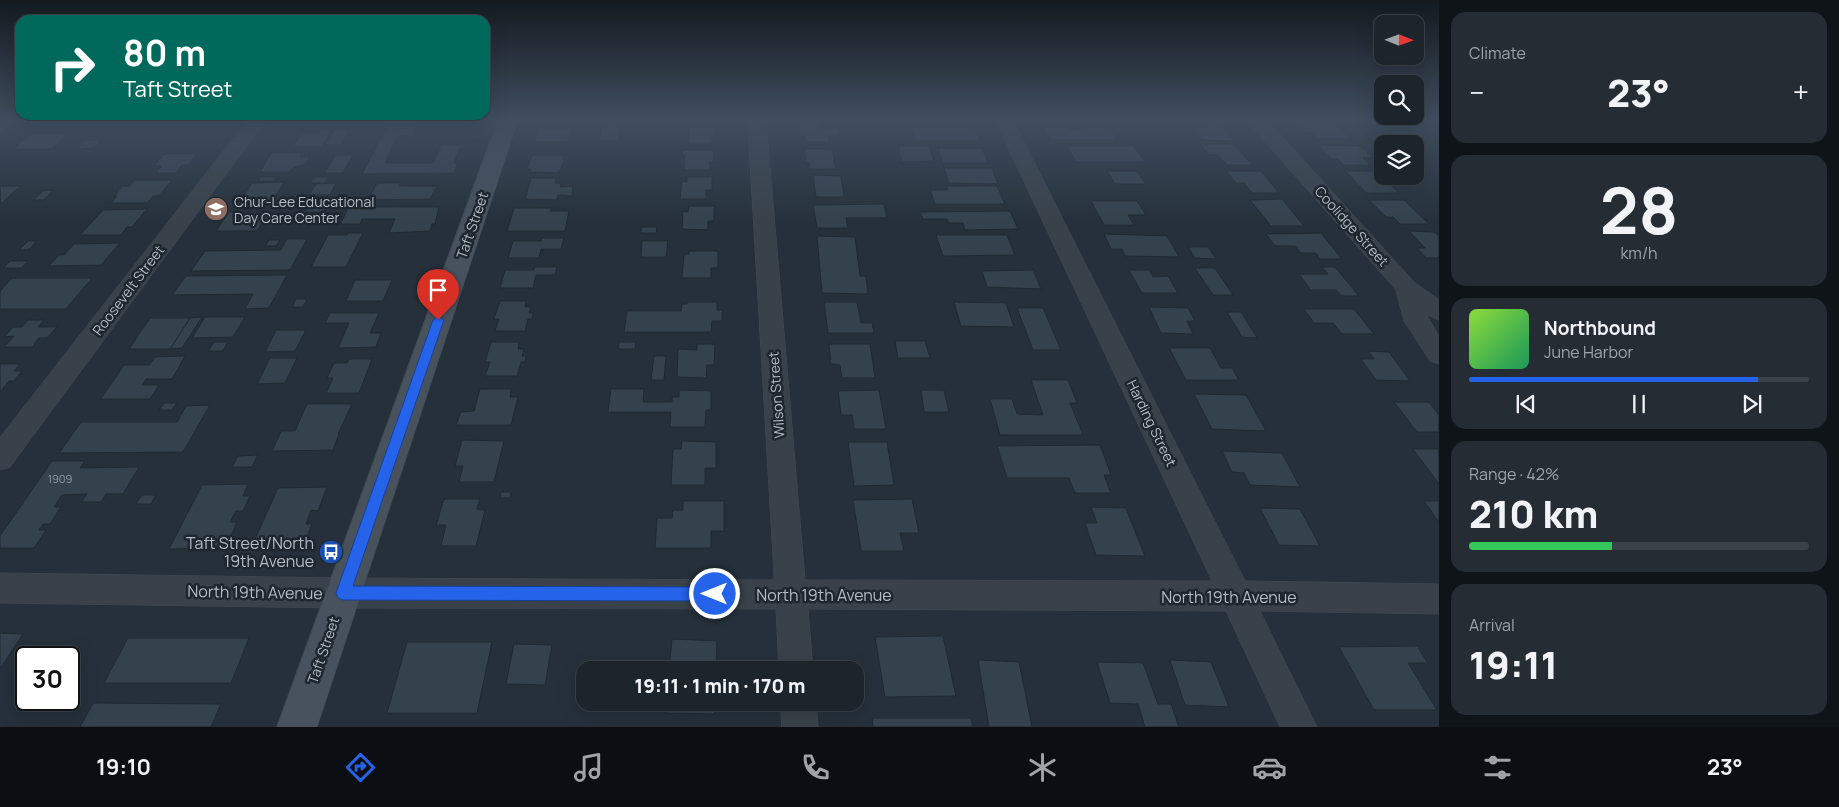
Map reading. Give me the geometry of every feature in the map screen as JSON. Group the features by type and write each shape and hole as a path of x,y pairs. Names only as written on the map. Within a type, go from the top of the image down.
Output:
{"street":[{"name":"Roosevelt Street","path":"0,459 231,154"},
{"name":"Taft Street","path":"297,727 496,154"},
{"name":"Wilson Street","path":"759,154 795,661"},
{"name":"Harding Street","path":"1021,154 1299,727"},
{"name":"Coolidge Street","path":"1288,154 1407,288 1439,312"},
{"name":"Coolidge Street","path":"1407,288 1416,321 1439,355"},
{"name":"North 19th Avenue","path":"0,588 343,593 1236,596 1439,599"},
{"path":"799,711 800,727"}],"building":[{"path":"164,154 197,154 188,165 182,165 176,173 156,173 162,166 154,166"},
{"path":"270,154 302,154 300,157 310,157 305,165 294,167 290,172 260,172"},
{"path":"372,154 389,154 385,163 433,163 437,154 458,154 454,163 458,162 454,173 362,174"},
{"path":"714,154 714,162 710,162 710,170 684,170 685,155 682,155"},
{"path":"805,154 833,154 836,169 810,169 809,162 806,162"},
{"path":"900,154 932,154 934,161 902,162"},
{"path":"940,154 984,154 988,163 943,163"},
{"path":"1071,154 1139,154 1145,162 1076,162"},
{"path":"1243,154 1252,165 1227,165 1218,155 1209,155"},
{"path":"1326,154 1369,154 1373,158 1363,158 1370,165 1343,165 1338,159 1331,159"},
{"path":"335,155 353,155 343,173 325,173"},
{"path":"532,155 564,155 563,158 565,158 559,173 530,172 531,169 527,169"},
{"path":"944,168 992,168 998,184 949,183"},
{"path":"1107,171 1137,171 1146,184 1115,184"},
{"path":"1226,171 1261,171 1279,193 1252,193 1244,183 1236,183"},
{"path":"1345,171 1374,171 1374,185 1391,185 1399,193 1366,193"},
{"path":"813,175 841,176 844,197 816,197"},
{"path":"261,177 277,177 275,181 258,181"},
{"path":"313,177 328,177 325,183 310,183"},
{"path":"687,177 712,177 712,190 706,190 706,199 680,199 682,181 687,182"},
{"path":"531,178 556,178 555,183 561,183 560,187 573,186 572,196 558,195 557,200 525,199"},
{"path":"134,180 172,180 159,196 153,196 147,203 111,203 117,196 114,196 123,186 130,186"},
{"path":"284,182 271,204 237,205 252,183"},
{"path":"336,183 330,195 309,195 316,184"},
{"path":"377,183 401,183 399,186 437,186 430,199 368,200"},
{"path":"0,186 20,186 1,204"},
{"path":"946,186 997,186 1005,204 935,204 930,190 948,190"},
{"path":"53,190 44,200 33,200 43,191"},
{"path":"1282,199 1304,226 1271,226 1250,200"},
{"path":"1369,200 1404,200 1429,224 1400,224 1393,217 1386,217"},
{"path":"1091,201 1137,201 1146,215 1128,215 1134,225 1104,225"},
{"path":"884,204 887,218 846,218 848,228 817,228 813,205"},
{"path":"310,206 327,206 324,212 306,212"},
{"path":"689,206 714,206 714,221 708,221 708,230 682,229 683,211 688,212"},
{"path":"349,207 439,207 435,224 432,224 430,231 389,233 395,219 362,219 360,224 340,224"},
{"path":"514,208 551,208 550,211 569,211 565,231 507,231"},
{"path":"147,209 132,227 127,227 121,235 80,235 103,210"},
{"path":"1010,211 1018,229 965,230 963,223 949,223 947,219 923,219 920,212"},
{"path":"229,212 269,212 257,231 216,231"},
{"path":"269,212 283,212 278,220 264,220"},
{"path":"641,227 657,227 656,233 641,233"},
{"path":"1409,231 1434,232 1439,236 1439,258 1426,258 1417,248 1425,248"},
{"path":"348,233 363,233 346,267 311,267 328,235 347,235"},
{"path":"1321,233 1342,259 1320,259 1316,253 1301,253 1295,246 1275,246 1266,234"},
{"path":"1104,234 1167,236 1179,257 1125,256 1122,249 1111,249"},
{"path":"936,235 1007,235 1015,255 943,256"},
{"path":"817,236 855,237 860,276 866,276 868,294 822,293"},
{"path":"542,238 564,238 561,249 541,249 539,258 508,258 513,241 541,241"},
{"path":"287,239 307,239 290,270 191,271 205,251 281,250"},
{"path":"269,240 280,240 276,246 265,246"},
{"path":"28,241 37,241 28,250 19,250"},
{"path":"642,241 668,241 666,257 641,257"},
{"path":"120,243 101,265 49,266 59,255 64,255 74,244"},
{"path":"1188,247 1208,247 1216,259 1195,258"},
{"path":"689,251 718,251 718,268 711,268 711,278 682,278 684,254 689,254"},
{"path":"10,261 28,261 21,268 3,268"},
{"path":"535,267 557,267 555,275 536,275 533,288 500,288 505,270 534,270"},
{"path":"1322,267 1335,267 1359,296 1342,296 1336,290 1311,290 1299,274 1328,274"},
{"path":"1195,268 1215,268 1233,295 1213,295"},
{"path":"1033,270 1041,289 987,287 982,271"},
{"path":"1129,270 1149,270 1153,277 1168,276 1178,293 1142,293"},
{"path":"287,275 269,308 245,309 253,294 172,295 186,276"},
{"path":"12,278 92,278 66,309 0,309 0,291"},
{"path":"355,280 392,280 383,301 346,301"},
{"path":"296,299 307,299 303,307 292,307"},
{"path":"500,301 526,301 525,307 531,307 529,313 533,313 532,319 528,319 525,331 495,331 499,319 494,319"},
{"path":"687,302 717,302 717,310 722,310 722,321 712,321 711,332 624,332 627,311 681,311 682,304 687,304"},
{"path":"824,302 857,302 861,323 872,323 874,333 828,333"},
{"path":"954,302 1006,303 1014,327 961,326"},
{"path":"1149,307 1188,308 1195,321 1187,321 1193,334 1161,333"},
{"path":"1017,308 1043,308 1061,350 1033,350"},
{"path":"1304,309 1354,309 1374,334 1342,334 1333,323 1314,323"},
{"path":"1227,312 1241,312 1257,338 1242,337"},
{"path":"330,313 379,313 370,333 381,333 376,347 338,348 349,323 325,323"},
{"path":"202,317 182,348 170,349 190,318"},
{"path":"205,317 245,317 233,337 192,338"},
{"path":"150,318 190,318 170,349 129,349"},
{"path":"28,320 44,320 38,327 57,327 47,338 39,338 32,347 4,347 14,336 4,337 13,327 22,327"},
{"path":"276,330 306,330 295,351 265,352"},
{"path":"895,341 925,341 930,358 898,358"},
{"path":"214,342 228,342 223,351 208,351"},
{"path":"491,342 519,342 518,349 524,349 522,356 526,356 525,362 521,362 517,376 485,376 490,362 485,362"},
{"path":"619,342 636,342 635,349 618,349"},
{"path":"697,344 715,344 714,365 707,365 706,378 677,377 678,349 697,350"},
{"path":"829,344 870,344 875,378 842,378 840,365 831,364"},
{"path":"1169,348 1210,348 1221,368 1232,368 1239,380 1186,380"},
{"path":"1368,351 1389,352 1410,381 1376,380 1361,359 1374,359"},
{"path":"185,356 172,379 146,379 142,385 159,385 150,399 101,399 124,365 149,365 155,357"},
{"path":"654,356 666,356 664,380 651,380"},
{"path":"270,358 297,358 285,383 257,384"},
{"path":"349,359 372,359 359,393 326,393 333,378 327,378 334,363 347,363"},
{"path":"0,364 20,364 14,371 22,371 14,381 9,381 0,392"},
{"path":"1031,380 1068,380 1077,403 1070,403 1083,435 1000,435 990,399 1012,399 1017,414 1043,415"},
{"path":"480,389 511,389 510,397 518,397 511,425 456,425 461,412 474,411"},
{"path":"611,389 644,389 643,402 672,402 672,397 679,397 679,390 711,391 711,410 706,410 705,427 670,427 671,412 608,412"},
{"path":"879,390 886,429 854,429 852,415 841,415 838,391"},
{"path":"921,390 944,390 949,412 924,412"},
{"path":"1194,394 1246,395 1266,431 1212,429"},
{"path":"1394,402 1429,402 1439,415 1439,432 1417,432"},
{"path":"164,403 177,403 172,410 159,410"},
{"path":"307,404 352,404 333,450 272,451 281,431 295,431"},
{"path":"210,405 183,452 59,453 81,422 177,422 186,406"},
{"path":"462,440 504,441 494,482 459,482 463,466 455,466"},
{"path":"682,441 716,442 716,468 705,468 705,485 671,485 673,449 681,449"},
{"path":"848,442 887,442 894,485 854,486"},
{"path":"1100,445 1111,475 1104,475 1111,493 1075,493 1069,478 1007,478 997,446"},
{"path":"1413,449 1439,449 1439,484"},
{"path":"1222,451 1282,453 1300,487 1250,485 1244,473 1232,472"},
{"path":"258,455 252,467 232,467 238,456"},
{"path":"52,461 85,461 80,468 139,467 123,494 106,494 101,502 81,502 87,494 62,495 54,507 61,507 50,524 43,524 39,530 46,530 34,548 0,548 0,536"},
{"path":"248,484 243,496 250,496 243,511 236,511 230,522 237,522 231,536 223,536 218,548 169,549 202,485"},
{"path":"327,487 318,511 311,510 306,524 312,524 307,537 301,538 296,550 250,550 278,488"},
{"path":"501,492 511,492 510,498 500,498"},
{"path":"142,495 156,495 151,504 136,504"},
{"path":"444,499 480,499 477,509 485,510 476,546 441,546 446,525 436,525"},
{"path":"912,499 919,533 900,533 904,551 861,551 853,500"},
{"path":"683,501 724,501 724,531 711,531 711,548 655,548 657,518 672,518 673,510 683,510"},
{"path":"1424,501 1439,501 1439,522"},
{"path":"1091,507 1126,508 1145,556 1096,555 1085,523 1097,523"},
{"path":"1260,508 1300,509 1320,546 1279,545"},
{"path":"0,633 23,634 15,646 0,669"},
{"path":"943,636 956,696 885,697 875,637"},
{"path":"128,638 249,638 231,683 104,683"},
{"path":"672,639 717,641 716,661 670,661"},
{"path":"407,642 492,642 477,713 387,713"},
{"path":"514,644 552,645 545,685 506,684"},
{"path":"1417,646 1428,663 1408,663 1437,710 1374,710 1339,647"},
{"path":"978,660 1019,662 1032,727 989,727"},
{"path":"1170,660 1211,662 1229,707 1185,705"},
{"path":"1097,662 1143,663 1158,704 1171,704 1179,727 1145,727 1138,704 1110,703"},
{"path":"93,703 221,704 211,727 80,727"},
{"path":"666,711 714,711 714,714 666,713"},
{"path":"872,718 971,718 973,727 873,727"}],"place":[{"name":"Chur-Lee Educational Day Care Center","path":"216,209"},
{"name":"Taft Street/North 19th Avenue","path":"331,552"}],"route":[{"path":"438,320 343,593 715,594"}]}
